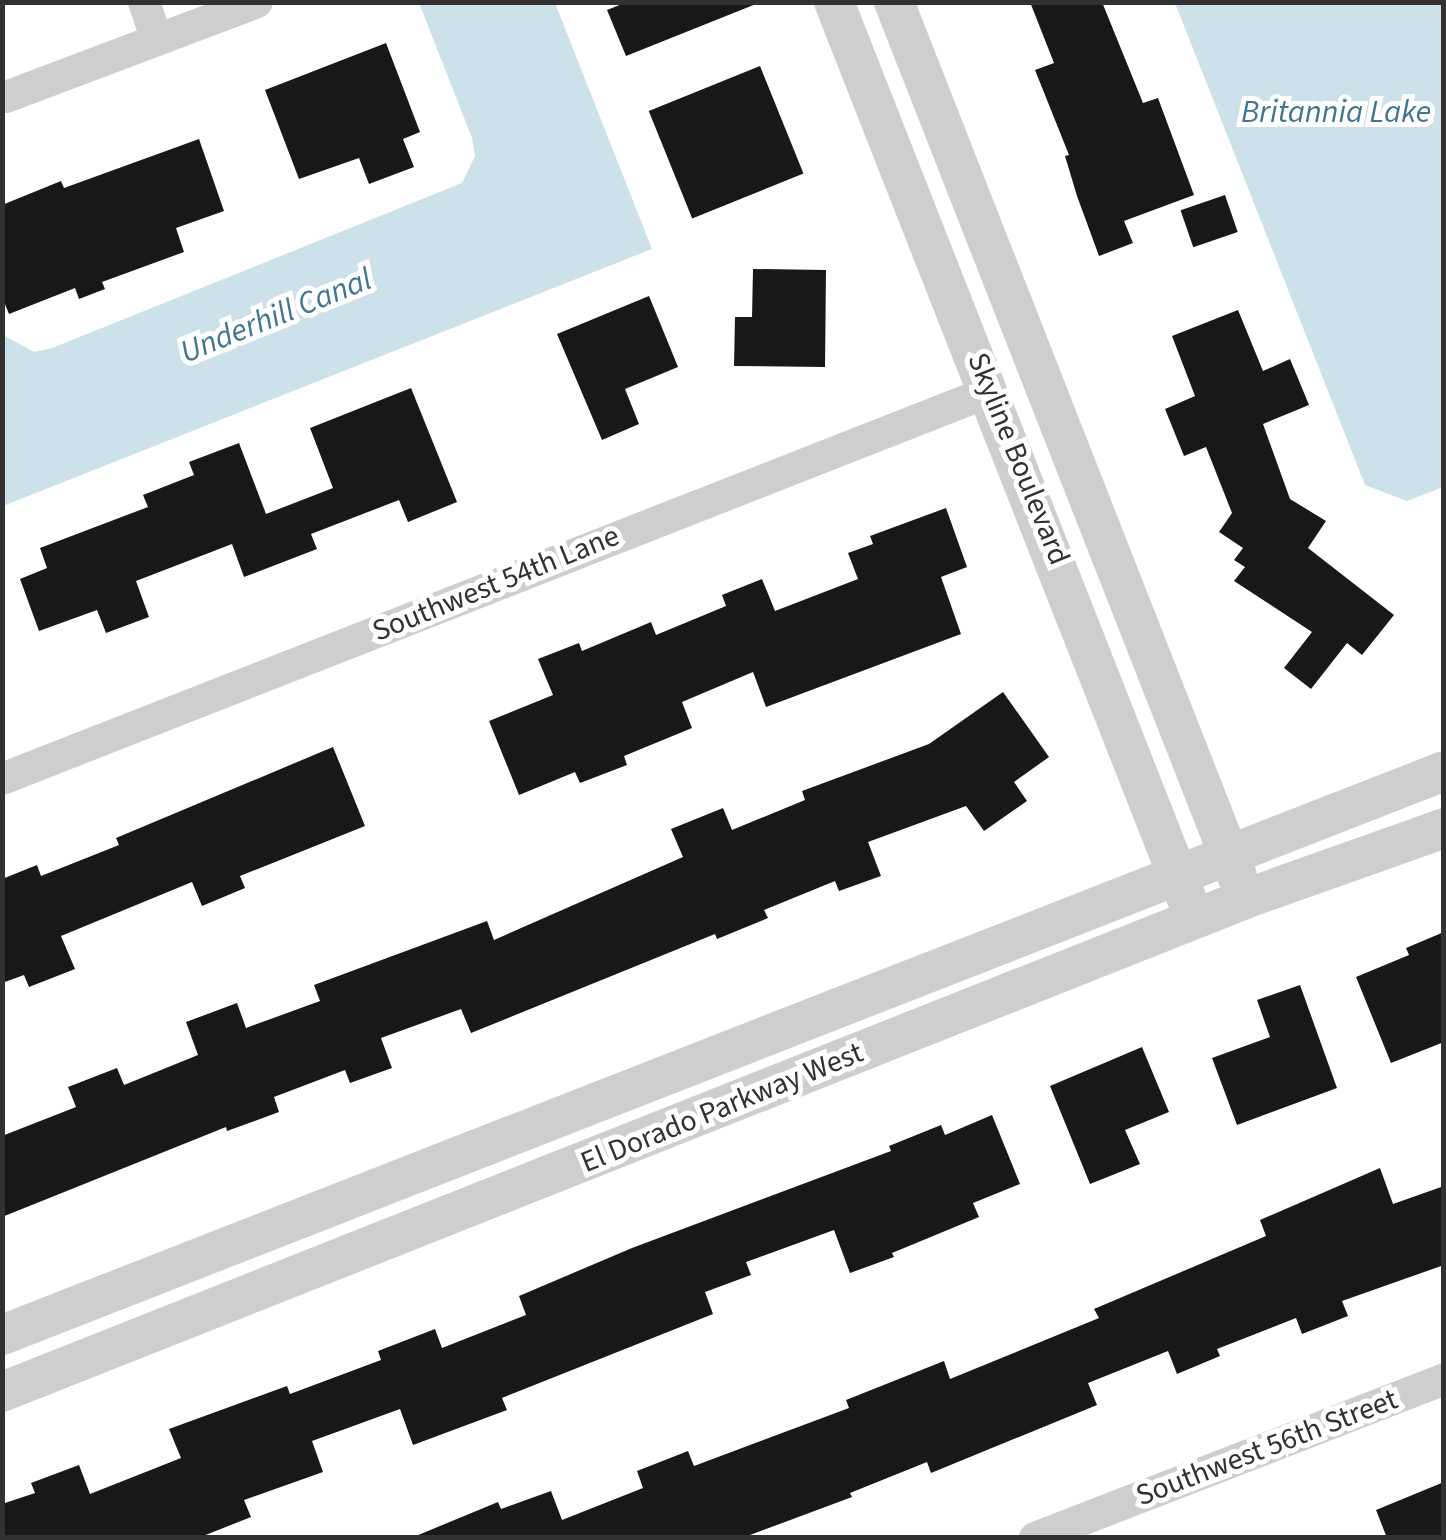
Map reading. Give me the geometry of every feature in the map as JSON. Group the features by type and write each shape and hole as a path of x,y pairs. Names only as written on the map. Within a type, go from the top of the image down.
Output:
{"street":[{"path":"144,2 157,40"},
{"path":"6,97 256,2"},
{"name":"Skyline Boulevard","path":"834,2 1196,918"},
{"name":"Skyline Boulevard","path":"894,2 1245,899"},
{"path":"990,391 1039,372"},
{"name":"Southwest 54th Lane","path":"2,779 990,391"},
{"name":"El Dorado Parkway West","path":"2,1335 1444,771"},
{"name":"El Dorado Parkway West","path":"2,1392 1196,918 1444,828"},
{"name":"Southwest 56th Street","path":"1035,1538 1444,1379"}],"water":[{"name":"Underhill Canal","path":"419,3 555,3 652,249 3,506 3,335 34,352 52,348 462,183 475,156 472,138"},
{"name":"Britannia Lake","path":"1175,3 1443,3 1443,487 1407,501 1365,485"}],"building":[{"path":"627,2 756,4 626,56 607,10"},
{"path":"1030,2 1102,2 1143,103 1158,98 1194,195 1124,221 1133,243 1099,256 1065,156 1069,155 1035,70 1054,63"},
{"path":"386,43 420,132 403,139 414,167 369,184 359,158 299,179 265,90"},
{"path":"760,66 803,174 692,219 649,111"},
{"path":"199,139 224,211 176,228 184,252 102,282 105,289 79,299 75,288 9,314 2,297 2,205 61,181 64,188"},
{"path":"1225,195 1238,232 1193,247 1181,210"},
{"path":"753,269 826,270 825,367 734,366 735,317 752,317"},
{"path":"649,296 678,367 625,389 639,424 602,440 557,334"},
{"path":"1238,310 1263,371 1290,359 1309,405 1263,424 1290,499 1326,521 1308,548 1394,615 1362,655 1347,643 1311,689 1284,668 1312,632 1234,581 1245,567 1234,560 1243,548 1219,532 1232,513 1206,447 1184,456 1165,409 1195,396 1172,336"},
{"path":"411,388 457,502 408,522 399,500 311,534 317,549 244,577 232,544 136,581 149,617 106,633 97,610 39,631 20,579 47,568 40,548 148,507 143,495 194,475 189,462 239,443 266,514 333,488 310,428"},
{"path":"946,508 967,567 941,577 961,634 766,707 753,672 682,702 692,728 624,756 627,765 580,783 575,772 519,795 489,721 553,695 538,659 579,643 582,651 651,622 656,635 726,606 722,595 762,579 775,611 858,579 848,553 873,544 870,536"},
{"path":"1003,692 1049,757 1014,782 1027,801 984,831 966,806 868,842 881,876 839,891 835,881 764,910 768,918 717,939 715,934 471,1033 461,1009 381,1038 392,1068 350,1083 345,1070 274,1097 279,1112 227,1131 226,1127 2,1217 2,1136 76,1107 68,1087 117,1068 124,1085 198,1055 186,1022 237,1003 246,1028 320,1001 314,985 487,921 494,940 683,857 671,829 723,808 732,830 805,800 802,791 929,744"},
{"path":"333,747 365,826 240,876 245,888 202,906 192,882 61,936 75,969 29,987 24,975 2,983 2,879 37,865 41,876 119,845 116,838"},
{"path":"1444,932 1444,1042 1391,1063 1356,977 1409,955 1406,948"},
{"path":"1300,985 1337,1088 1237,1125 1212,1058 1270,1037 1257,1000"},
{"path":"1142,1047 1169,1112 1125,1130 1140,1164 1090,1184 1050,1086"},
{"path":"992,1115 1020,1184 973,1203 979,1217 892,1253 894,1257 850,1273 834,1230 746,1262 751,1275 705,1292 713,1314 502,1398 507,1410 413,1445 400,1409 312,1441 323,1472 244,1500 251,1517 198,1538 2,1538 2,1504 35,1493 31,1483 79,1465 90,1494 181,1458 169,1429 287,1386 290,1394 381,1360 378,1351 435,1329 442,1348 526,1315 519,1296 632,1248 891,1151 889,1146 941,1125 945,1135"},
{"path":"1380,1168 1393,1204 1444,1186 1444,1265 1342,1301 1348,1316 1302,1334 1296,1318 1217,1349 1220,1356 1177,1374 1168,1351 1088,1383 1097,1405 931,1473 927,1462 850,1493 852,1497 742,1538 411,1538 498,1502 501,1509 551,1491 562,1520 643,1488 637,1471 688,1451 694,1466 849,1408 846,1400 944,1361 950,1379 1099,1318 1094,1309 1266,1236 1260,1220"},
{"path":"1444,1482 1444,1538 1387,1538 1376,1510"}]}
